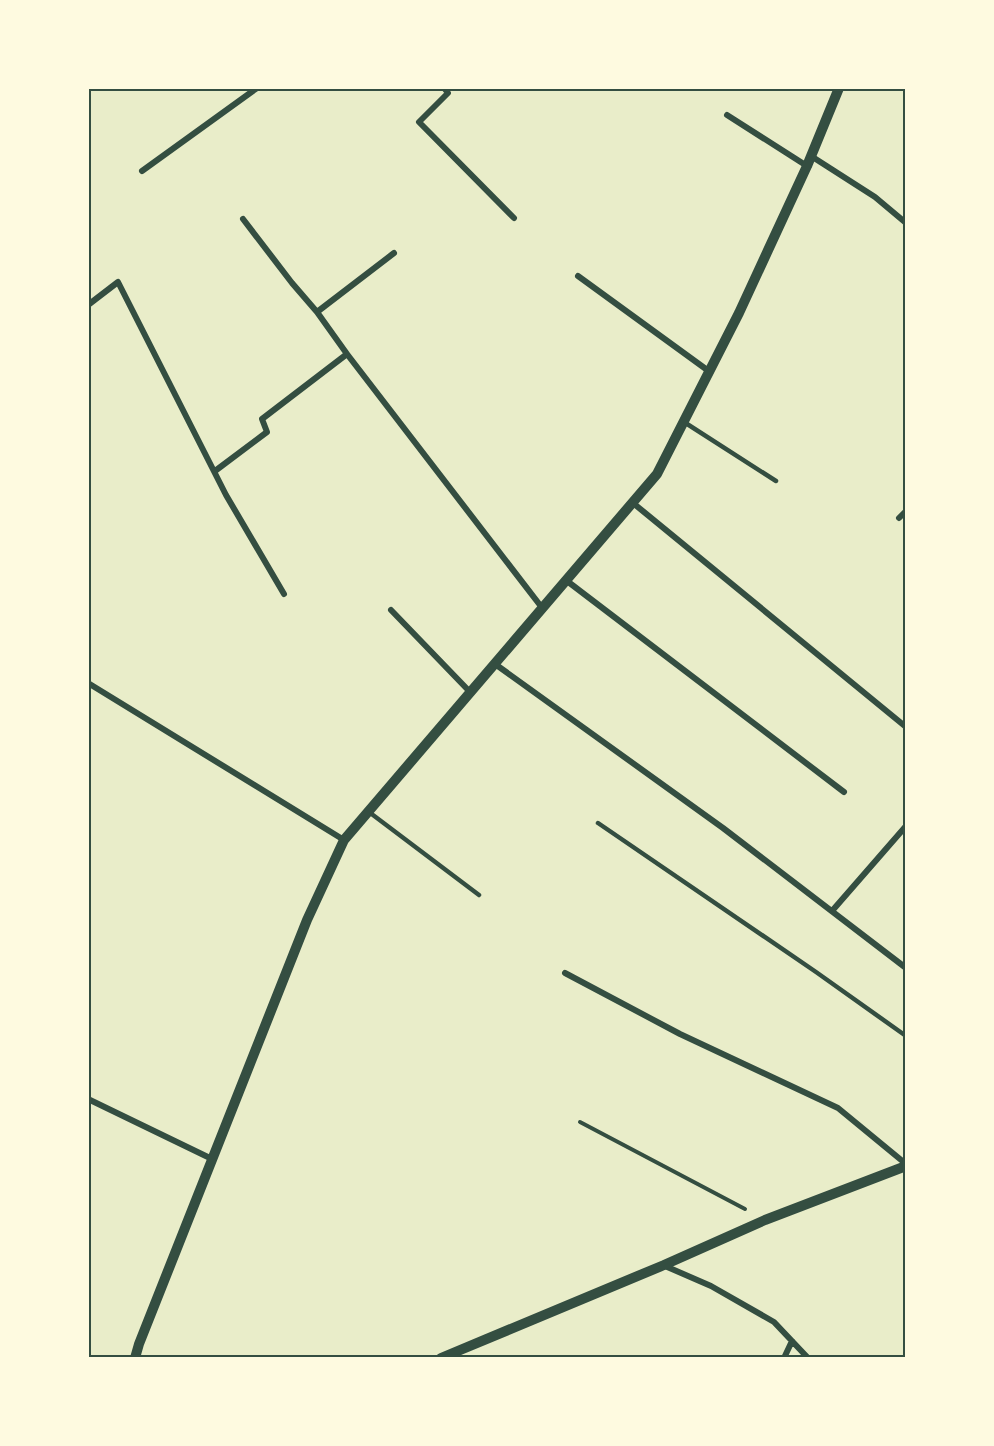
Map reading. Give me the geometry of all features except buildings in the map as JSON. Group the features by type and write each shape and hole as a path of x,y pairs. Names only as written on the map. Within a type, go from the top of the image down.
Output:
{"street":[{"path":"142,171 257,88"},
{"path":"444,88 448,93 419,122 514,218"},
{"path":"135,1358 307,920 345,840 657,474 739,313 809,161 839,88"},
{"path":"727,115 875,197 906,223"},
{"path":"243,219 317,312 543,609"},
{"path":"317,312 394,253"},
{"path":"578,276 710,372"},
{"path":"88,305 118,282 226,495 284,594"},
{"path":"215,471 267,432 262,419 347,354"},
{"path":"633,503 906,727"},
{"path":"899,518 906,511"},
{"path":"567,581 844,792"},
{"path":"391,610 471,693"},
{"path":"495,664 623,755 906,968"},
{"path":"88,683 345,840"},
{"path":"832,911 906,826"},
{"path":"441,1358 664,1265 765,1220 906,1165 838,1108 681,1034 565,973"},
{"path":"88,1099 212,1159"},
{"path":"664,1265 711,1286 774,1322 808,1358"},
{"path":"784,1358 792,1341"}],"lane":[{"path":"684,422 776,481"},
{"path":"369,812 479,895"},
{"path":"598,823 906,1036"}],"path":[{"path":"580,1122 765,1220"}]}
